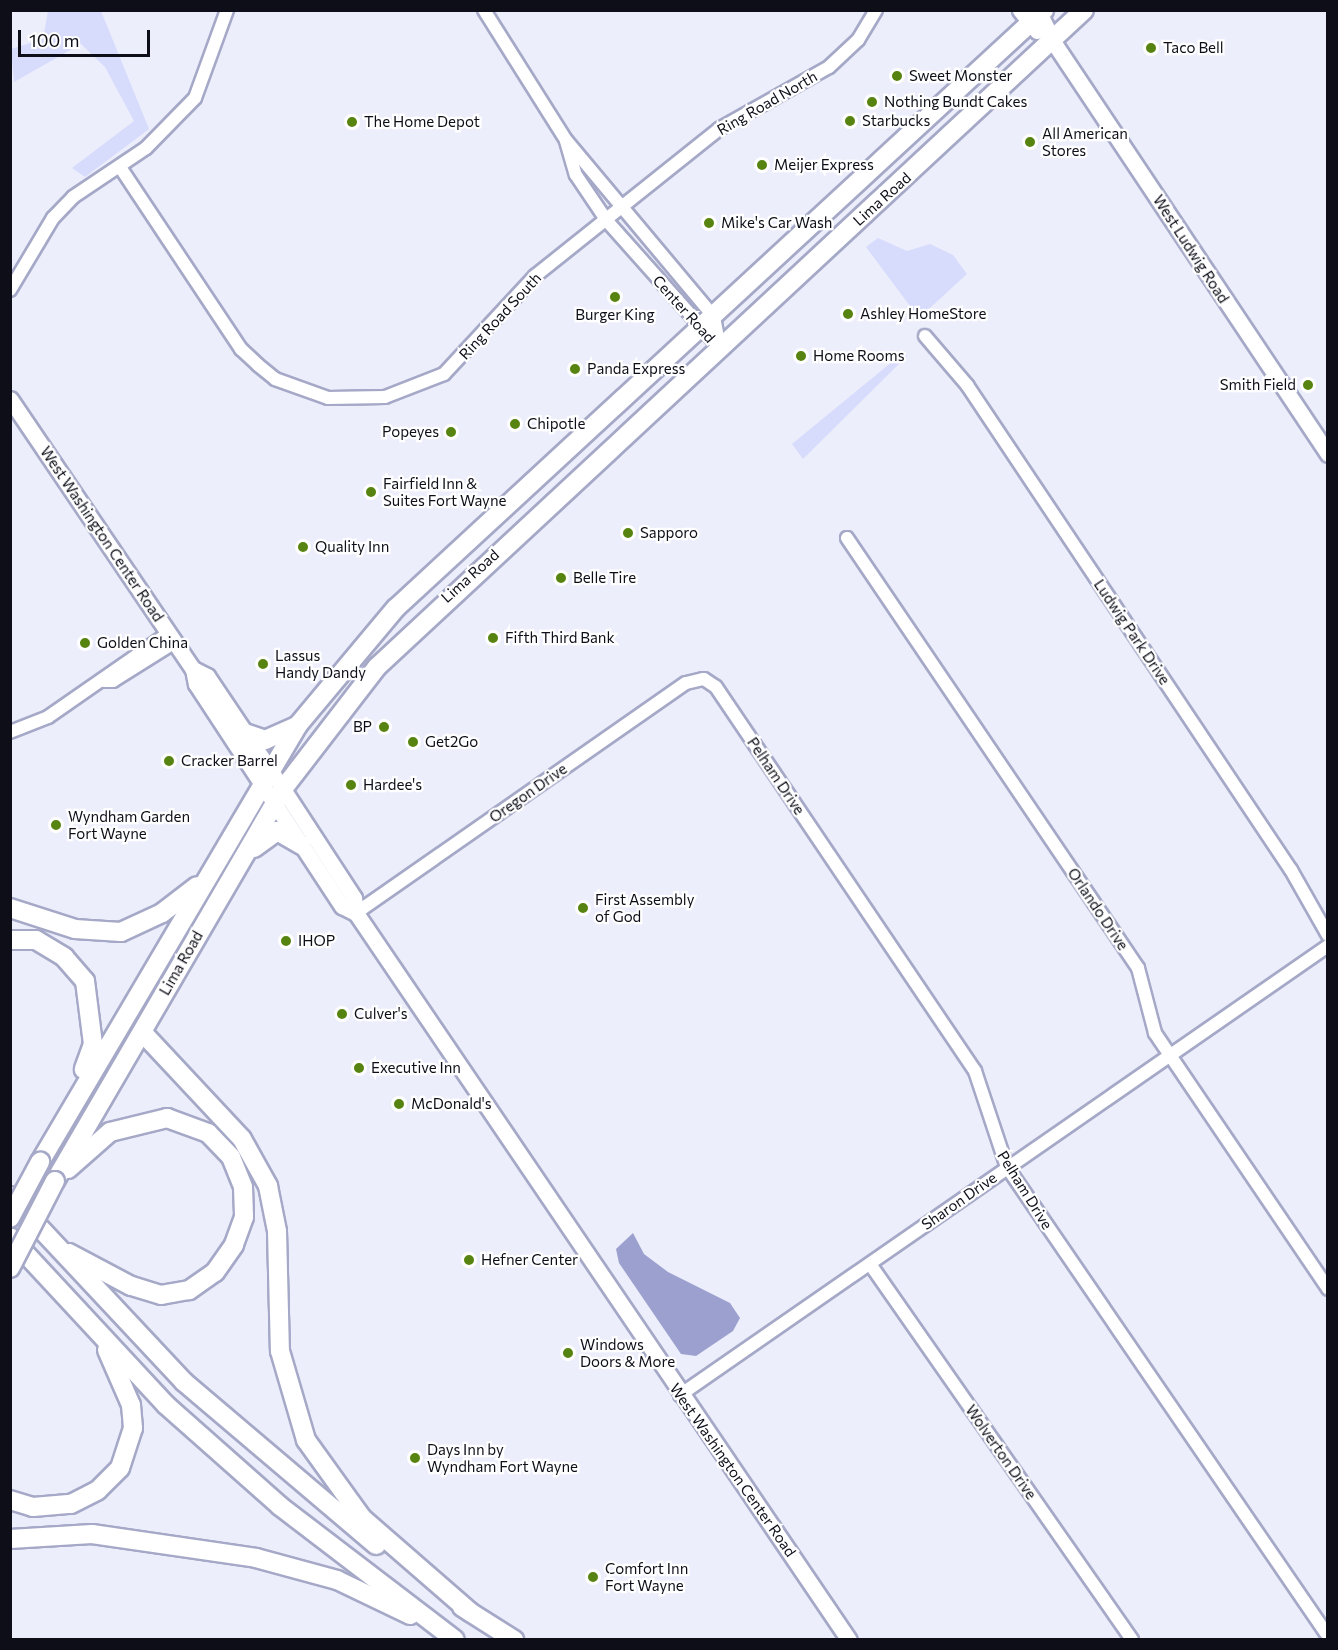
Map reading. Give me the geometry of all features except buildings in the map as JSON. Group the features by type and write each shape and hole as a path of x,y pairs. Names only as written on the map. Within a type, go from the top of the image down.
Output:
{"highway":[{"name":"Lima Road","path":"10,1268 57,1178 239,861 279,795 345,702 399,641 1054,44 1084,10"},
{"name":"Lima Road","path":"10,1218 67,1113 298,725 396,608 707,323 1034,14"},
{"path":"245,733 264,740 298,725"},
{"path":"239,861 277,831 302,845"},
{"path":"10,908 75,929 121,932 162,914 203,882"},
{"path":"10,940 36,940 64,957 85,981 93,1044 67,1113"},
{"path":"142,1032 242,1139 268,1186 277,1231 280,1351 306,1440 362,1518 470,1612"},
{"path":"46,1239 89,1266 161,1294 189,1290 215,1272 244,1218 243,1187 231,1156 208,1133 167,1118 110,1132 57,1178"},
{"path":"10,1196 46,1239 201,1397 332,1512 470,1612 514,1640"},
{"path":"10,1237 166,1405 280,1506 452,1637"},
{"path":"10,1500 51,1508 86,1498 108,1481 128,1450 131,1405 88,1322"},
{"path":"10,1539 92,1534 256,1558 337,1580 452,1637"}],"main road":[{"name":"West Ludwig Road","path":"1034,14 1328,454"},
{"name":"West Washington Center Road","path":"10,399 193,669 196,684 354,898 356,913 680,1395 849,1640"},
{"name":"West Washington Center Road","path":"193,669 207,676 245,733 266,777"},
{"name":"West Washington Center Road","path":"279,795 302,845 342,906 356,913"}],"street":[{"path":"10,290 53,218 73,197 120,167 195,98 227,10"},
{"name":"Center Road","path":"484,10 566,140 707,323 720,348"},
{"name":"Ring Road North","path":"621,210 719,129 829,67 858,40 876,10"},
{"name":"Center Road","path":"566,140 576,175 607,221 707,323 720,348"},
{"name":"Ring Road South","path":"120,167 241,349 275,379 328,398 385,397 444,374 534,276 621,210"},
{"name":"Ludwig Park Drive","path":"925,336 967,385 1291,870 1328,935"},
{"name":"Orlando Drive","path":"847,538 1138,968 1155,1034 1328,1289"},
{"path":"10,732 33,725 172,637"},
{"name":"Oregon Drive","path":"356,913 686,683 704,679"},
{"name":"Pelham Drive","path":"704,679 716,687 975,1071 1007,1167 1323,1635"},
{"name":"Sharon Drive","path":"680,1395 1328,946"},
{"name":"Wolverton Drive","path":"870,1264 1132,1640"}],"shaded area":[{"path":"48,11 101,11 149,129 85,177 72,168 134,121 105,67 81,44 14,82 11,49 43,39"},
{"path":"878,238 907,251 930,244 953,255 967,274 919,318 866,247"},
{"path":"904,352 907,356 803,459 792,444"},
{"path":"633,1233 644,1254 668,1272 730,1303 740,1318 733,1331 696,1356 681,1354 619,1263 616,1249"}],"place":[{"name":"Taco Bell","path":"1151,48"},
{"name":"Sweet Monster","path":"897,76"},
{"name":"Nothing Bundt Cakes","path":"872,102"},
{"name":"Starbucks","path":"850,121"},
{"name":"The Home Depot","path":"352,122"},
{"name":"All American Stores","path":"1030,142"},
{"name":"Meijer Express","path":"762,165"},
{"name":"Mike's Car Wash","path":"709,223"},
{"name":"Burger King","path":"615,297"},
{"name":"Ashley HomeStore","path":"848,314"},
{"name":"Home Rooms","path":"801,356"},
{"name":"Panda Express","path":"575,369"},
{"name":"Smith Field","path":"1308,385"},
{"name":"Chipotle","path":"515,424"},
{"name":"Popeyes","path":"451,432"},
{"name":"Fairfield Inn & Suites Fort Wayne","path":"371,492"},
{"name":"Sapporo","path":"628,533"},
{"name":"Quality Inn","path":"303,547"},
{"name":"Belle Tire","path":"561,578"},
{"name":"Fifth Third Bank","path":"493,638"},
{"name":"Golden China","path":"85,643"},
{"name":"Lassus Handy Dandy","path":"263,664"},
{"name":"BP","path":"384,727"},
{"name":"Get2Go","path":"413,742"},
{"name":"Cracker Barrel","path":"169,761"},
{"name":"Hardee's","path":"351,785"},
{"name":"Wyndham Garden Fort Wayne","path":"56,825"},
{"name":"First Assembly of God","path":"583,908"},
{"name":"IHOP","path":"286,941"},
{"name":"Culver's","path":"342,1014"},
{"name":"Executive Inn","path":"359,1068"},
{"name":"McDonald's","path":"399,1104"},
{"name":"Hefner Center","path":"469,1260"},
{"name":"Windows Doors & More","path":"568,1353"},
{"name":"Days Inn by Wyndham Fort Wayne","path":"415,1458"},
{"name":"Comfort Inn Fort Wayne","path":"593,1577"}]}
